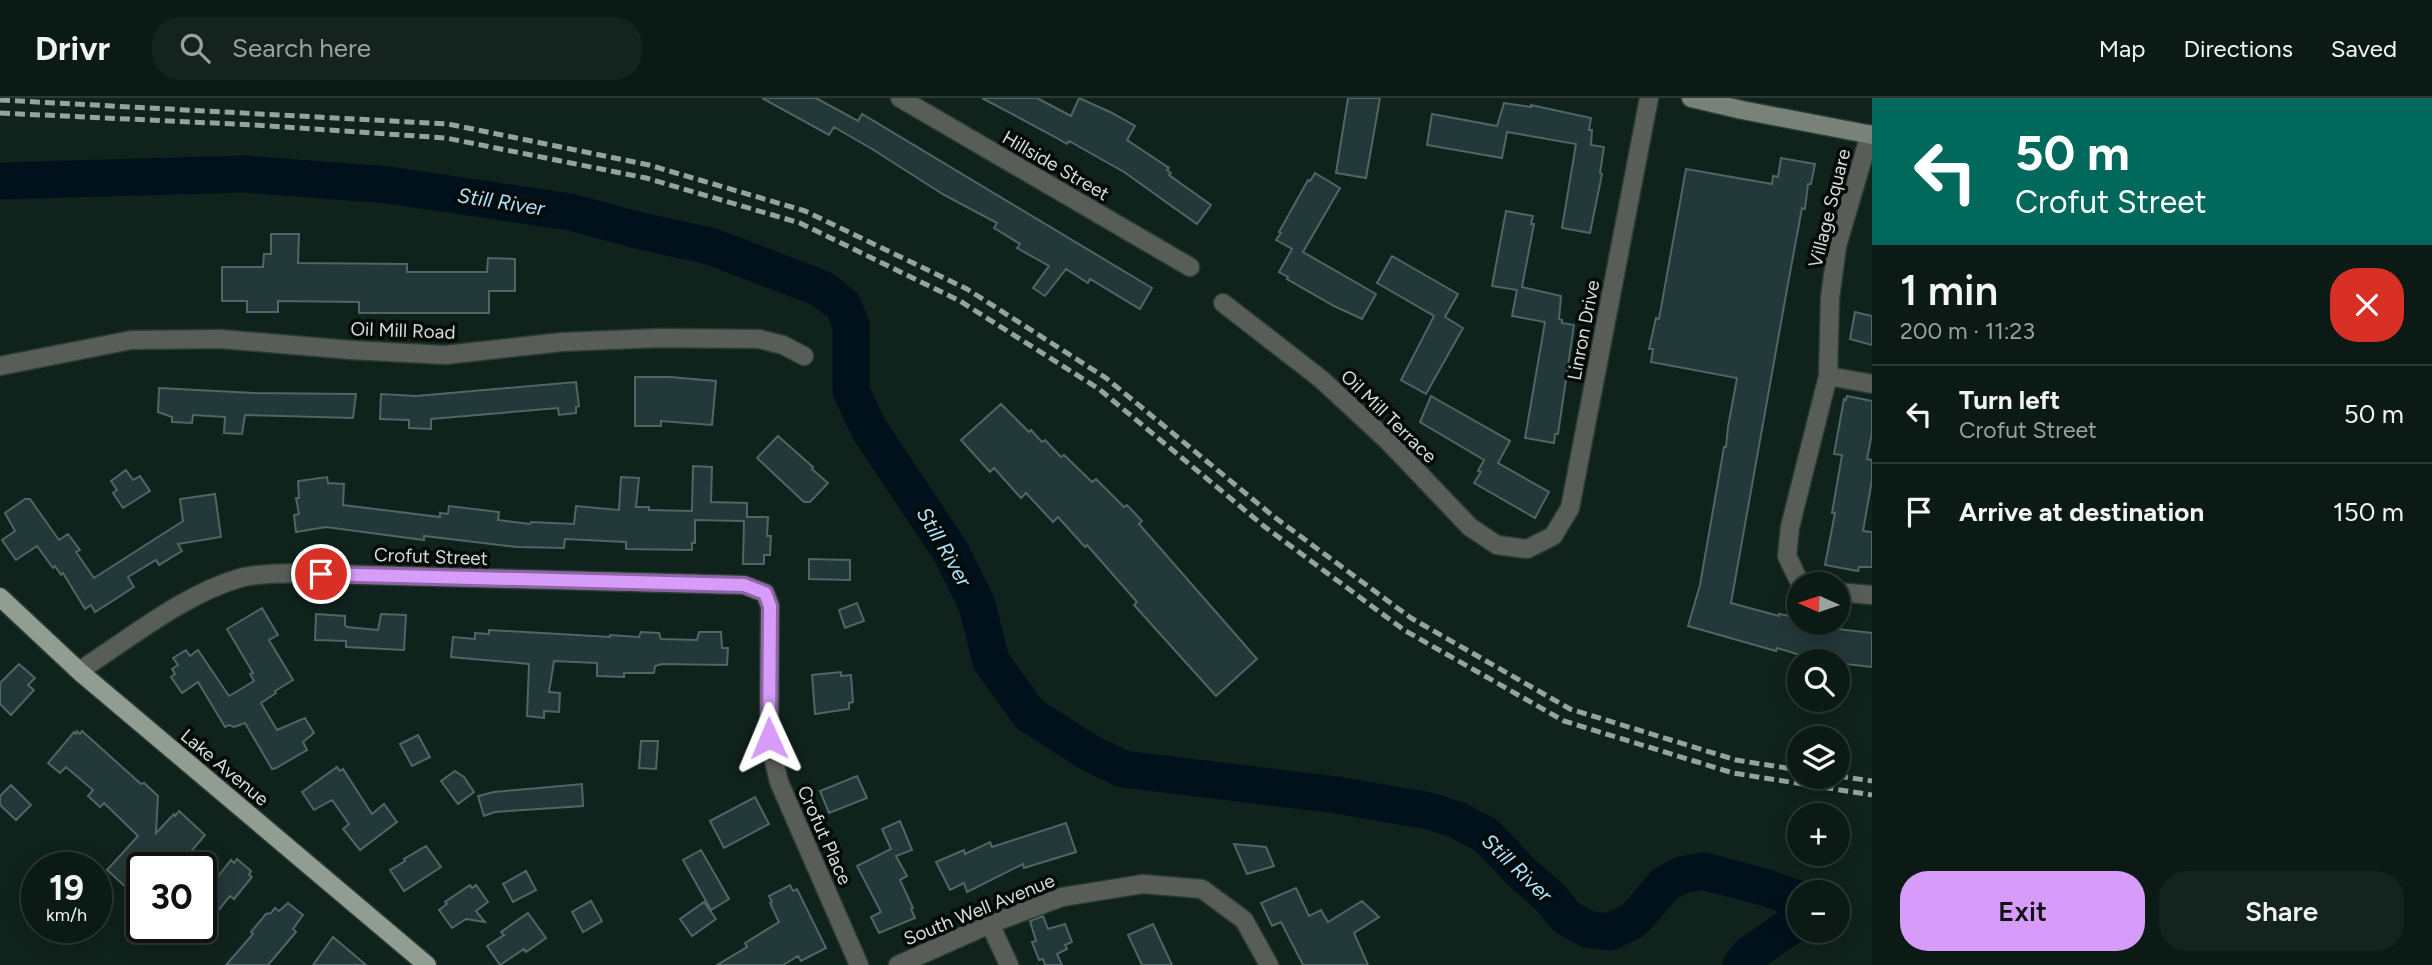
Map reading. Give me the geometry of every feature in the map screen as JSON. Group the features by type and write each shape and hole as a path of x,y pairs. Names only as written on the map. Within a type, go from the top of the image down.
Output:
{"main road":[{"path":"1691,98 1871,135"},
{"name":"Lake Avenue","path":"0,597 79,671 427,965"}],"street":[{"name":"Hillside Street","path":"900,98 1190,267"},
{"name":"Linron Drive","path":"1527,549 1553,536 1570,508 1649,98"},
{"name":"Village Square","path":"1795,572 1787,556 1790,527 1828,376 1830,298 1837,246 1871,135"},
{"name":"Oil Mill Terrace","path":"1223,303 1321,379 1388,442 1470,527 1497,545 1527,549"},
{"name":"Oil Mill Road","path":"0,366 131,341 221,339 445,355 562,341 759,339 783,345 804,356"},
{"path":"1828,376 1872,384"},
{"name":"Crofut Street","path":"79,671 186,602 239,579 257,575 295,573 744,585 765,593"},
{"name":"Crofut Place","path":"765,593 770,606 769,738 779,782 859,965"},
{"path":"1850,593 1872,595"},
{"name":"South Well Avenue","path":"898,965 990,924 1062,897 1143,884 1202,889 1244,920 1269,965"},
{"path":"990,924 1009,965"}],"building":[{"path":"762,98 816,98 858,121 862,114 1152,288 1140,309 1090,279 1088,283 1066,269 1045,296 1033,288 1049,266 1017,248 1020,244 994,228 997,223 944,195 834,127 829,135"},
{"path":"982,98 1037,98 1071,116 1079,98 1110,112 1135,126 1127,140 1169,168 1169,175 1211,205 1197,224 1124,172"},
{"path":"1348,98 1380,98 1366,178 1336,173"},
{"path":"1504,103 1531,105 1591,118 1591,145 1604,147 1602,174 1590,233 1562,228 1576,144 1507,132 1502,158 1427,145 1432,114 1497,126"},
{"path":"1781,158 1815,164 1811,184 1808,184 1805,209 1802,208 1731,603 1779,616 1787,616 1787,635 1850,635 1850,630 1872,633 1872,667 1850,665 1850,649 1787,651 1777,648 1776,651 1688,626 1700,585 1737,378 1651,362 1653,349 1649,349 1656,318 1659,319 1686,169 1772,184 1773,176 1778,177"},
{"path":"1315,173 1340,188 1303,252 1376,294 1362,319 1334,306 1279,272 1292,249 1276,240 1308,180 1310,181"},
{"path":"1506,211 1533,216 1531,224 1534,224 1522,287 1561,296 1559,319 1562,323 1574,325 1558,434 1555,434 1554,443 1525,438 1545,322 1512,316 1517,290 1492,286"},
{"path":"271,234 299,234 298,263 407,264 407,272 487,272 488,258 515,259 515,291 489,291 489,313 359,313 359,302 278,301 278,312 247,312 247,301 222,301 222,267 263,267 264,254 271,254"},
{"path":"1392,256 1458,294 1445,317 1463,328 1426,394 1401,380 1434,316 1377,283"},
{"path":"1855,312 1872,316 1872,345 1850,339"},
{"path":"635,377 716,381 712,425 661,421 661,426 635,426"},
{"path":"576,382 579,406 576,407 576,413 559,415 558,408 431,419 431,429 409,428 409,420 380,419 381,394 416,396"},
{"path":"159,388 254,393 356,394 353,418 245,415 242,434 224,433 225,417 193,415 192,423 172,422 172,417 158,412"},
{"path":"1431,396 1510,441 1498,463 1549,492 1535,518 1474,483 1484,460 1420,422"},
{"path":"1847,396 1872,401 1872,433 1867,459 1872,460 1872,480 1863,531 1872,532 1872,567 1859,567 1858,571 1825,565 1842,455 1834,454 1844,399 1846,400"},
{"path":"1001,404 1029,432 1031,430 1042,442 1045,440 1061,457 1064,455 1092,482 1096,479 1124,507 1127,505 1142,521 1139,524 1257,659 1216,696 1134,605 1137,602 1087,545 1085,547 1058,517 1053,522 1026,493 1021,498 994,468 990,472 961,440"},
{"path":"778,436 828,483 810,502 804,502 757,458"},
{"path":"693,466 712,467 711,502 747,503 747,517 768,517 770,555 764,555 764,564 743,564 744,521 695,520 695,543 692,543 692,550 626,549 626,542 565,539 564,548 517,547 424,536 424,540 326,527 296,532 294,515 299,514 296,498 299,498 298,481 327,477 328,483 344,484 343,505 440,517 440,513 448,514 449,506 499,512 498,520 530,524 574,524 576,506 619,510 621,477 639,478 636,507 692,511"},
{"path":"126,470 133,480 140,476 150,491 123,508 113,493 117,490 111,481"},
{"path":"215,494 221,537 178,544 182,551 159,565 156,560 128,577 134,587 95,612 91,605 85,609 63,573 61,575 55,566 53,568 37,546 16,560 2,540 15,531 5,513 25,499 30,499 59,540 68,534 80,550 76,552 94,578 183,521 180,499"},
{"path":"809,559 850,560 850,580 809,579"},
{"path":"857,603 864,621 845,628 839,610"},
{"path":"262,608 278,635 269,640 293,680 261,703 277,730 305,718 314,733 303,742 307,750 272,769 245,723 225,727 198,682 182,693 171,677 175,674 172,669 178,665 173,658 186,650 190,656 198,650 229,696 254,681 250,674 253,673 227,629"},
{"path":"316,614 345,616 347,627 378,630 381,614 406,615 404,650 346,647 346,641 315,640"},
{"path":"489,630 610,637 639,637 641,632 659,633 661,639 697,640 699,632 721,632 722,648 728,648 727,665 662,664 655,666 654,673 624,673 624,677 597,676 597,663 554,661 549,692 560,693 559,712 544,711 544,718 527,716 529,664 451,657 453,637 475,639 475,633 489,634"},
{"path":"19,664 35,678 28,685 34,690 11,715 0,704 0,683"},
{"path":"841,672 841,676 851,675 853,702 849,703 849,709 815,714 812,675"},
{"path":"77,731 80,734 82,731 158,796 156,833 179,811 205,835 191,852 126,852 126,887 112,875 112,865 138,836 104,803 100,807 88,796 93,790 66,767 60,773 48,763 74,732 76,734"},
{"path":"418,735 430,757 412,766 400,744"},
{"path":"641,741 658,741 656,769 639,768"},
{"path":"337,767 340,771 343,769 372,814 384,804 397,822 360,850 343,829 349,824 332,800 314,810 302,792"},
{"path":"455,771 464,777 474,792 458,804 441,781"},
{"path":"857,776 867,798 829,813 820,791"},
{"path":"582,784 583,806 495,812 484,816 478,796 494,792"},
{"path":"11,785 31,805 16,820 0,805 0,796"},
{"path":"755,797 769,824 724,848 710,821"},
{"path":"900,821 912,850 896,856 907,876 900,880 915,918 879,933 871,917 881,912 857,866 891,849 882,829"},
{"path":"1066,823 1076,852 1024,868 1023,864 967,892 964,883 950,890 936,862 964,850 965,854 990,842 992,847"},
{"path":"1234,844 1266,847 1274,866 1247,874"},
{"path":"426,846 441,867 404,891 390,870"},
{"path":"701,850 729,899 711,910 683,860"},
{"path":"237,859 251,871 249,875 252,877 234,899 230,896 217,912 217,878 231,860 234,863"},
{"path":"526,871 536,890 513,902 503,884"},
{"path":"470,885 472,888 476,885 488,902 476,911 485,922 466,919 452,928 439,910 447,904 445,902"},
{"path":"790,885 793,891 797,889 826,948 801,961 798,956 783,965 717,965 747,947 745,943 779,922 769,896"},
{"path":"1296,888 1309,916 1321,910 1328,922 1362,901 1379,917 1354,933 1368,965 1303,965 1281,922 1272,926 1261,903"},
{"path":"591,901 602,921 583,932 572,912"},
{"path":"704,902 716,919 692,936 680,919"},
{"path":"288,903 303,915 293,929 296,932 268,965 226,965 253,934 251,932 266,914 275,908 279,911"},
{"path":"528,913 546,938 500,965 487,946 504,935 501,932"},
{"path":"1043,916 1048,929 1065,924 1072,942 1065,945 1067,949 1057,954 1062,965 1045,965 1043,959 1039,960 1032,942 1036,941 1030,921"},
{"path":"1153,924 1172,965 1142,965 1128,935"},
{"path":"333,937 366,965 313,965"}],"waterway":[{"name":"Still River","path":"0,181 245,174 388,185 570,212 710,246 820,288 843,305 851,325 851,391 869,429 951,552 977,605 991,661 1029,714 1088,752 1123,769 1337,795 1429,811 1457,820 1486,835 1524,875 1549,896 1566,917 1587,929 1609,932 1634,920 1665,884 1682,875 1703,871 1795,898 1796,917 1792,925 1749,955 1741,965"}],"railway":[{"path":"0,100 448,124 649,165 805,211 967,289 1106,378 1273,516 1411,618 1570,709 1736,760 1787,768"},
{"path":"0,113 255,125 446,138 646,178 800,223 960,301 1099,389 1265,527 1404,630 1564,721 1733,773 1872,795"},
{"path":"1850,778 1872,781"}],"route":[{"path":"321,574 744,585 765,593 770,606 769,738"}]}
